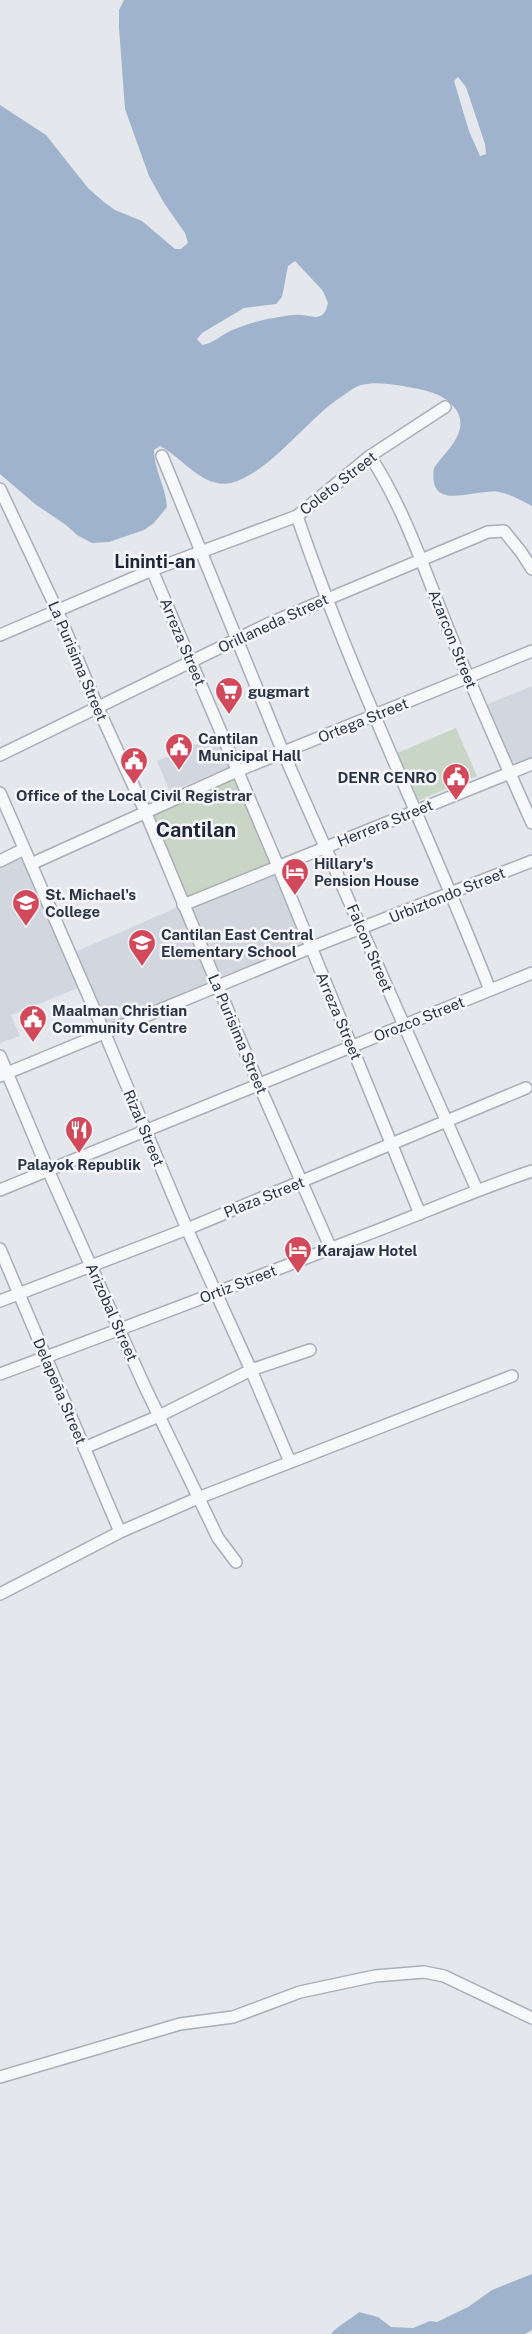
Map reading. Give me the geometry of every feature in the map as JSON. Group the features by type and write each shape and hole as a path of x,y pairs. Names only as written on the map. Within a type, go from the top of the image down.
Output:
{"street":[{"name":"Coleto Street","path":"0,635 152,570 297,516 370,456 445,407"},
{"name":"Falcon Street","path":"162,456 200,553 283,752 477,1190"},
{"name":"Azarcon Street","path":"370,456 388,486 421,560 468,677 532,823"},
{"name":"La Purisima Street","path":"1,494 57,610 98,708 145,811 259,1086 332,1248"},
{"path":"297,516 325,598 417,811 490,990"},
{"name":"Orillaneda Street","path":"0,755 192,660 325,598 468,539 498,530 508,535 532,569"},
{"name":"Arreza Street","path":"152,570 192,660 278,866 420,1214"},
{"name":"Ortega Street","path":"31,864 237,771 532,651"},
{"name":"Herrera Street","path":"183,905 532,764"},
{"name":"Rizal Street","path":"0,793 105,1034 186,1229 251,1370 290,1462"},
{"path":"0,861 24,849"},
{"name":"Urbiztondo Street","path":"3,1075 310,948 363,929 532,860"},
{"name":"Orozco Street","path":"0,1190 145,1130 259,1086 532,973"},
{"name":"Arizobal Street","path":"0,1056 3,1075 159,1416 218,1538 236,1562"},
{"name":"Plaza Street","path":"0,1301 186,1229 393,1145 526,1088"},
{"name":"Ortiz Street","path":"0,1374 120,1331 477,1190 532,1171"},
{"name":"Delapeña Street","path":"0,1249 120,1532"},
{"path":"84,1448 159,1416 251,1370 310,1350"},
{"path":"0,1594 120,1532 198,1498 512,1376"},
{"path":"0,2077 180,2024 233,2017 300,1992 375,1976 424,1972 444,1976 532,2018"}],"shaded area":[{"path":"532,686 532,759 512,768 485,705"},
{"path":"215,736 229,767 170,792 157,761"},
{"name":"St. Michael's College","path":"18,856 26,864 78,988 11,1015 20,1036 0,1043 0,865"},
{"path":"275,874 303,944 220,978 190,908"},
{"name":"Cantilan East Central Elementary School","path":"178,907 210,983 107,1028 75,952"}],"green space":[{"path":"456,728 477,776 415,802 395,754"},
{"path":"234,780 271,863 187,898 152,815"}],"water":[{"path":"124,0 532,0 532,506 499,492 455,496 445,495 438,491 434,482 434,468 458,435 460,421 458,413 450,402 439,395 420,389 380,383 361,385 351,390 315,418 260,468 246,477 231,483 221,484 202,477 160,446 154,450 167,507 154,523 144,530 109,542 92,543 77,535 66,525 35,504 0,474 0,105 46,135 88,188 105,203 115,210 142,221 175,249 181,249 188,243 185,233 164,203 149,176 125,109 119,10","holes":["458,77 466,87 485,144 486,154 480,156 469,131 454,81","295,261 323,291 328,303 323,314 315,317 289,315 257,321 230,331 202,345 197,339 202,333 244,308 276,304 282,297 288,266"]},
{"path":"532,2274 532,2330 525,2334 331,2334 359,2312 378,2317 391,2327 413,2328 430,2321 437,2322 468,2307 492,2290"}],"place":[{"name":"gugmart","path":"229,715"},
{"name":"Cantilan Municipal Hall","path":"179,771"},
{"name":"Office of the Local Civil Registrar","path":"134,785"},
{"name":"DENR CENRO","path":"456,801"},
{"name":"Hillary's Pension House","path":"295,896"},
{"name":"St. Michael's College","path":"26,927"},
{"name":"Cantilan East Central Elementary School","path":"142,967"},
{"name":"Maalman Christian Community Centre","path":"33,1043"},
{"name":"Palayok Republik","path":"79,1154"},
{"name":"Karajaw Hotel","path":"298,1274"}],"district":[{"name":"Lininti-an","path":"155,561"},
{"name":"Cantilan","path":"196,830"}]}
